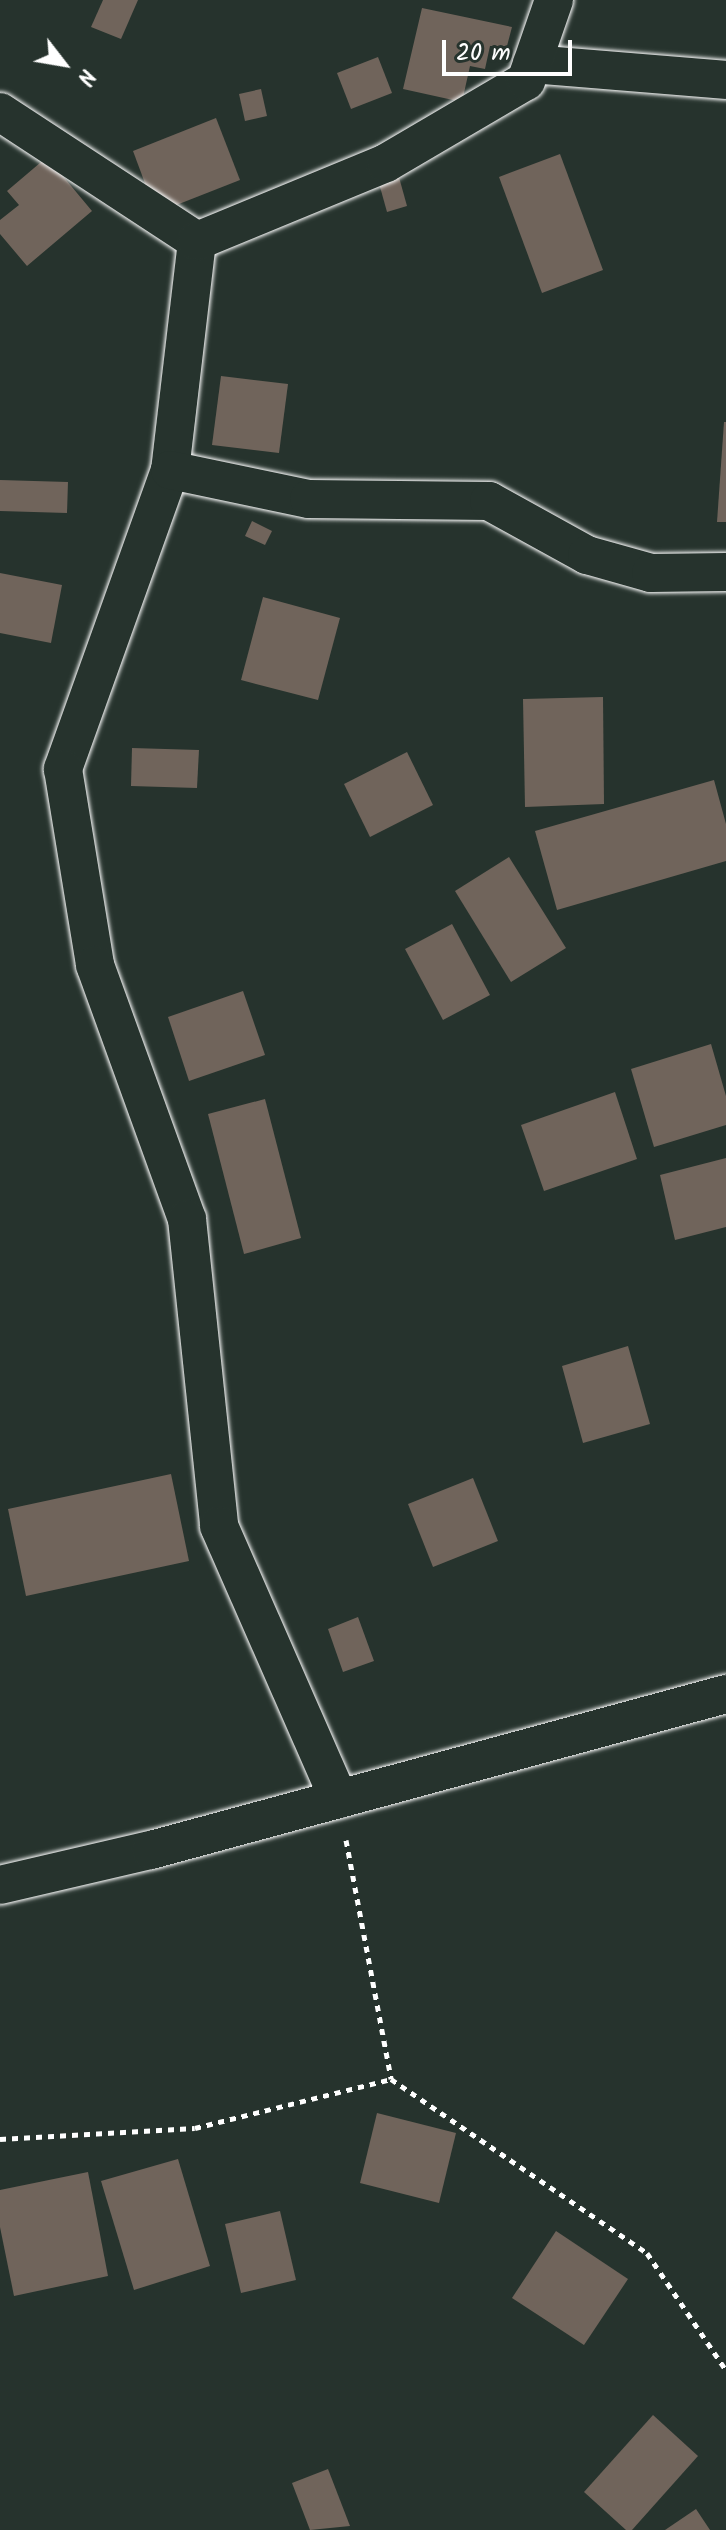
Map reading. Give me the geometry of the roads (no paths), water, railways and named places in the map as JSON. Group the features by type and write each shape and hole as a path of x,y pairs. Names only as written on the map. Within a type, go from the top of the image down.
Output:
{"street":[{"path":"197,241 386,163 526,81 554,0"},
{"path":"532,64 726,80"},
{"path":"0,112 197,241"},
{"path":"197,241 170,470 63,769 95,965 187,1219 219,1526 339,1799"},
{"path":"170,470 309,499 489,501 587,555 651,573 726,572"},
{"path":"0,1885 339,1799 726,1694"}]}
